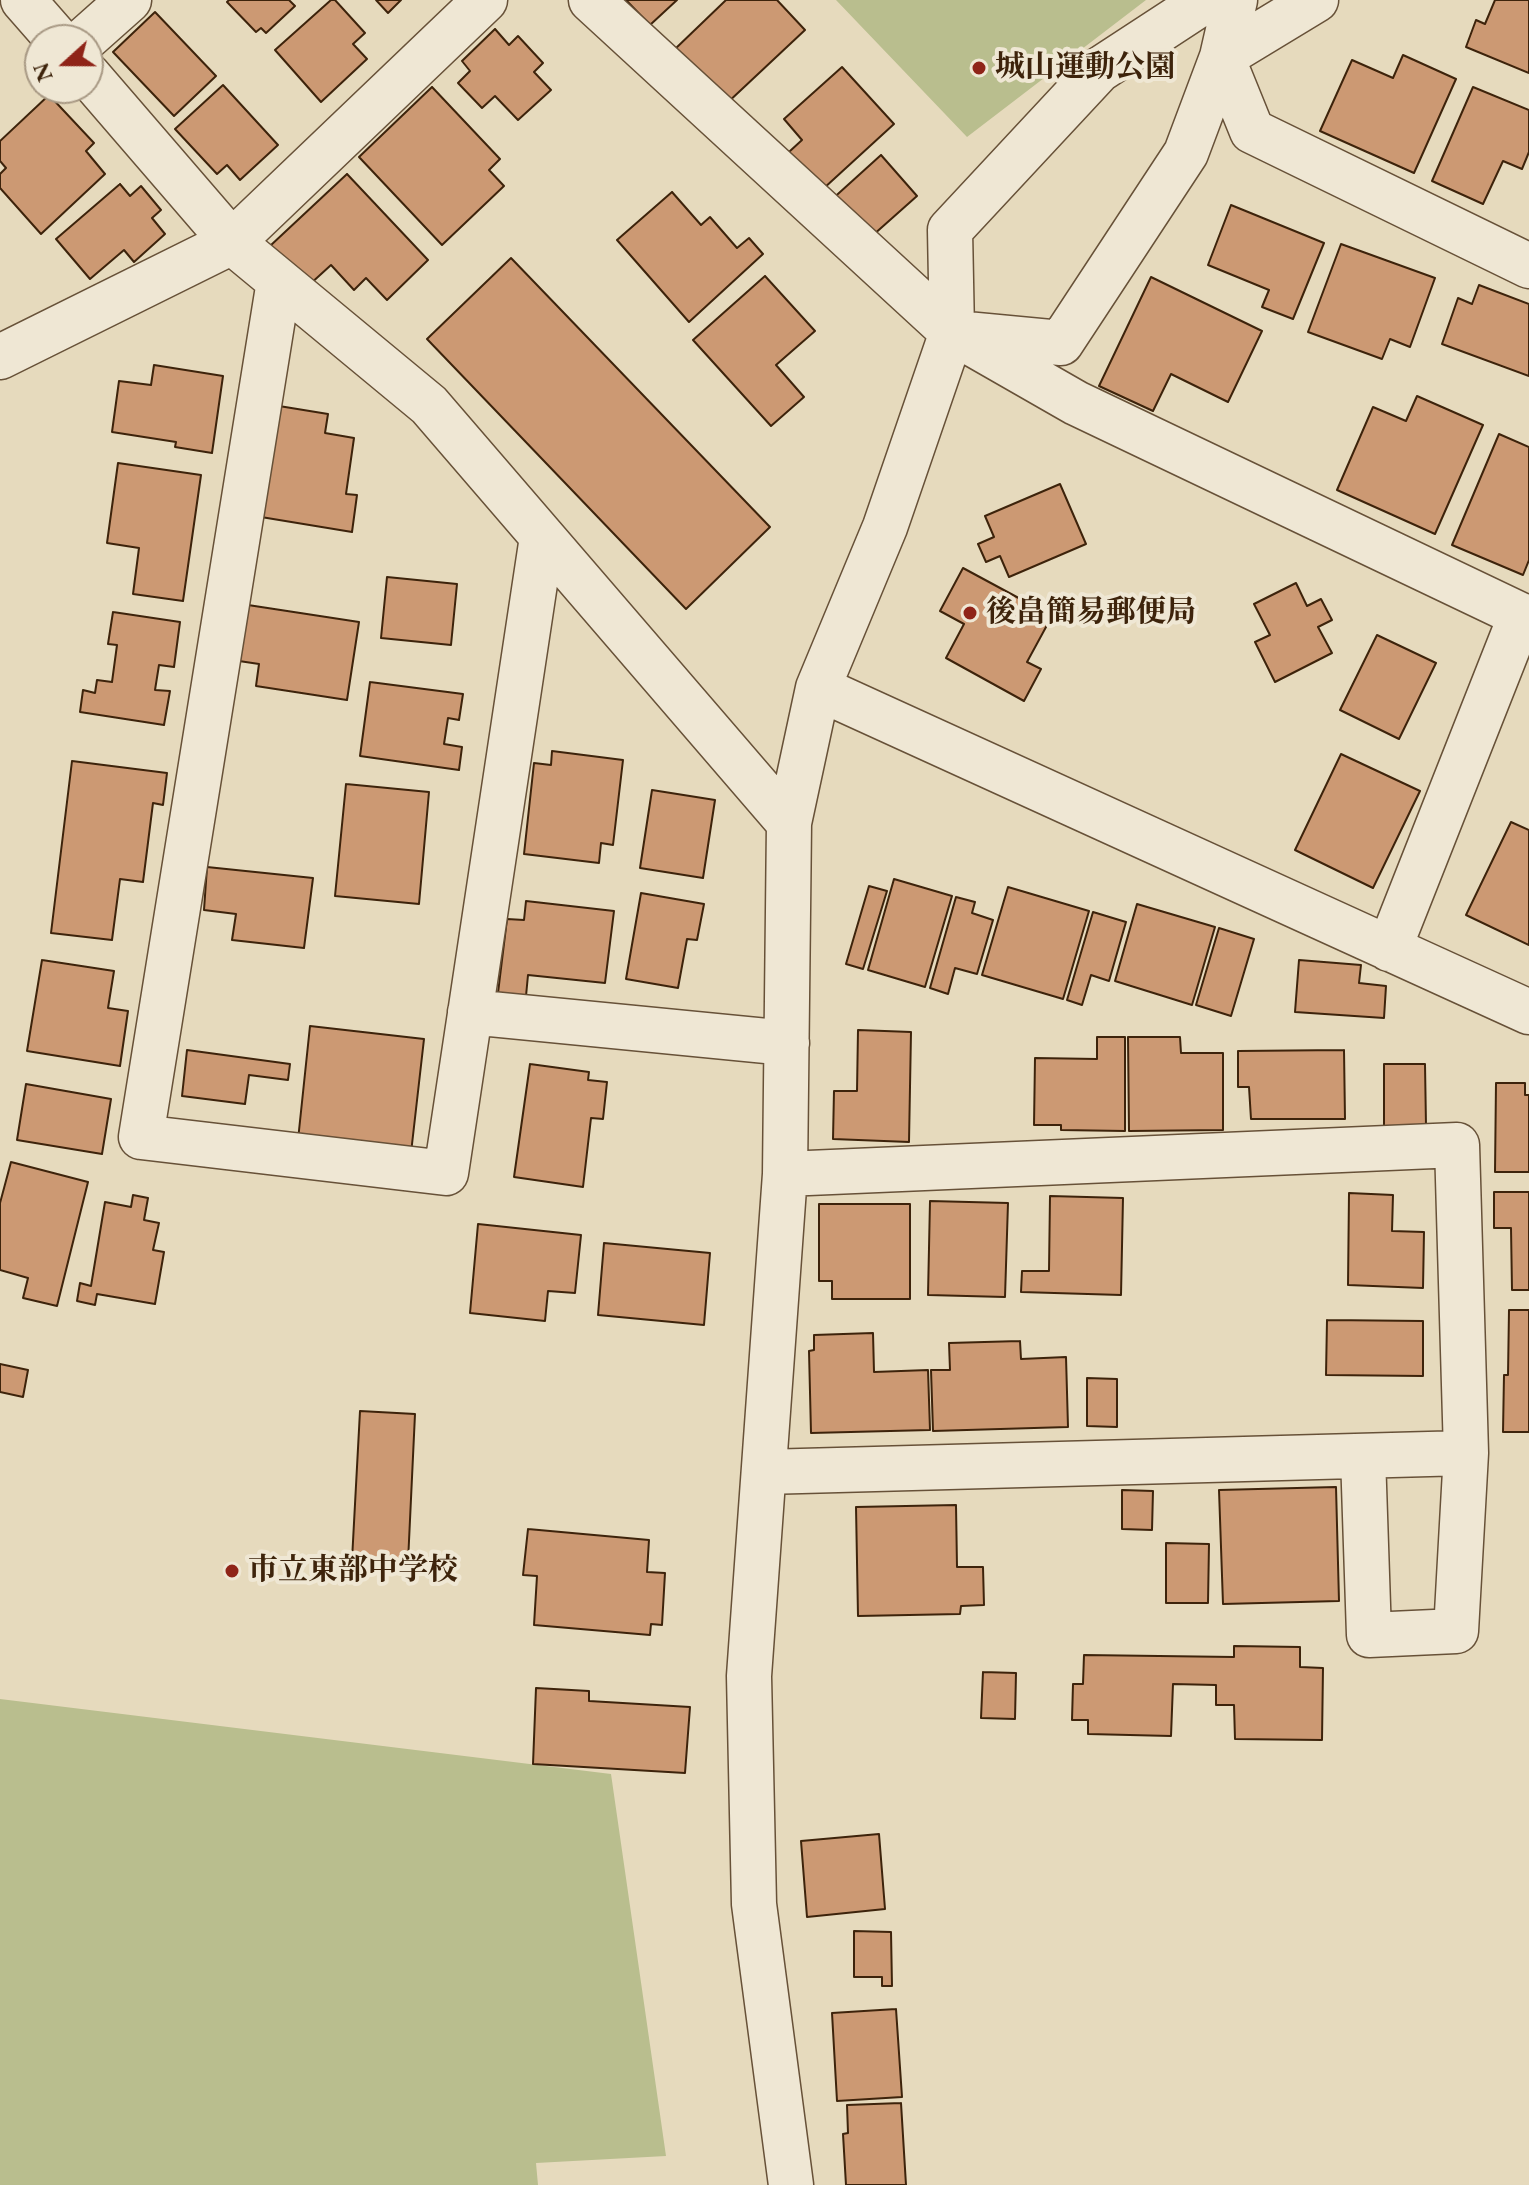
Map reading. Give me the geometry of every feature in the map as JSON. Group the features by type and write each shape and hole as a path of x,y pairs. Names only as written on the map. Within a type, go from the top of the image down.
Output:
{"street":[{"path":"23,0 44,24"},
{"path":"102,24 129,0"},
{"path":"0,357 232,242 485,0"},
{"path":"591,0 952,332 1076,403 1525,617 1389,949"},
{"path":"791,2185 754,1904 749,1676 785,1174 789,823 818,688 885,527 952,332 950,230 1099,70 1206,0"},
{"path":"952,332 1061,343 1186,153 1222,57 1235,0"},
{"path":"1222,57 1316,0"},
{"path":"1222,57 1252,131 1529,266"},
{"path":"104,94 232,242 429,405 789,823"},
{"path":"279,281 141,1137 446,1173 542,537"},
{"path":"818,688 1529,1012"},
{"path":"470,1012 787,1043"},
{"path":"785,1174 1457,1145 1466,1453 1456,1631 1369,1635 1363,1456"},
{"path":"764,1472 1466,1453"}],"green space":[{"name":"城山運動公園","path":"836,0 1146,0 967,137"},
{"path":"0,1699 611,1774 666,2156 536,2163 538,2185 0,2185"}],"building":[{"path":"289,0 295,6 266,33 261,28 256,32 227,2"},
{"path":"331,0 335,0 365,33 353,44 367,59 321,102 275,50"},
{"path":"376,0 401,0 388,13"},
{"path":"626,0 677,0 650,25"},
{"path":"726,0 777,0 805,30 725,105 674,50"},
{"path":"1495,0 1529,0 1529,73 1466,47 1476,20 1485,24"},
{"path":"155,12 216,76 174,116 113,52"},
{"path":"495,29 509,45 518,36 543,63 534,72 551,90 518,120 495,96 482,108 458,83 470,71 462,61"},
{"path":"1403,55 1456,79 1414,173 1320,131 1352,60 1393,78"},
{"path":"842,67 894,124 811,200 777,163 802,140 784,119"},
{"path":"223,85 278,145 240,180 227,165 217,174 175,129"},
{"path":"432,87 500,159 489,170 504,186 442,245 359,157"},
{"path":"1473,87 1529,110 1529,152 1522,169 1503,161 1483,204 1432,181"},
{"path":"39,104 57,104 94,143 86,151 105,174 41,234 0,188 0,174 6,168 0,161 0,141"},
{"path":"881,155 917,196 863,244 818,212"},
{"path":"347,174 428,260 387,300 366,278 354,290 331,265 308,286 270,246"},
{"path":"120,184 130,196 141,186 161,210 152,218 165,234 134,262 124,250 90,279 56,239"},
{"path":"672,192 701,225 710,217 737,248 749,238 763,254 689,322 617,240"},
{"path":"1231,205 1324,243 1293,319 1262,307 1269,290 1208,265"},
{"path":"1341,244 1435,278 1410,347 1390,339 1382,359 1308,332"},
{"path":"511,258 770,527 686,609 427,339"},
{"path":"765,276 815,331 776,365 804,397 771,426 693,340"},
{"path":"1151,277 1262,331 1228,402 1171,374 1153,411 1099,386"},
{"path":"1479,285 1529,304 1529,376 1442,344 1458,298 1472,304"},
{"path":"154,365 223,376 212,453 175,447 176,442 112,432 119,381 151,385"},
{"path":"1417,396 1483,425 1435,534 1337,490 1373,407 1406,421"},
{"path":"279,406 328,414 325,433 354,438 346,494 357,495 352,532 261,517"},
{"path":"1499,434 1529,447 1529,560 1523,575 1452,545"},
{"path":"118,463 201,475 183,601 133,594 139,548 107,543"},
{"path":"1060,484 1086,544 1009,577 1000,556 986,562 978,544 994,537 985,516"},
{"path":"963,568 1052,616 1027,662 1041,669 1024,701 946,658 964,624 940,611"},
{"path":"387,577 457,584 451,645 381,638"},
{"path":"1296,583 1307,606 1321,599 1332,620 1318,627 1332,653 1275,682 1255,642 1270,635 1254,604"},
{"path":"248,605 359,622 347,700 256,686 259,664 239,661"},
{"path":"113,612 180,622 174,667 159,665 155,690 170,691 164,725 80,712 83,690 95,693 97,680 112,682 117,645 108,644"},
{"path":"1377,635 1436,663 1399,739 1340,710"},
{"path":"370,682 463,694 459,720 448,718 444,744 462,747 459,770 360,756"},
{"path":"552,751 623,760 613,845 601,843 599,863 524,854 534,763 551,765"},
{"path":"1341,754 1420,791 1373,888 1295,850"},
{"path":"72,761 167,773 163,805 153,803 143,882 120,879 112,940 51,933"},
{"path":"346,784 429,792 419,904 335,896"},
{"path":"652,790 715,800 703,878 640,868"},
{"path":"1511,822 1529,830 1529,945 1466,915"},
{"path":"207,867 313,878 304,948 232,940 236,914 204,910"},
{"path":"894,879 952,896 925,987 868,970"},
{"path":"869,886 887,891 863,969 846,964"},
{"path":"1008,887 1089,911 1063,999 982,975"},
{"path":"641,893 704,904 697,940 687,939 678,988 626,979"},
{"path":"956,897 975,902 972,913 993,920 977,974 955,968 948,994 930,988"},
{"path":"526,901 614,911 605,983 528,975 526,996 498,993 507,919 524,920"},
{"path":"1137,904 1215,927 1192,1005 1115,981"},
{"path":"1093,912 1126,922 1109,981 1091,975 1082,1005 1067,1000"},
{"path":"1219,928 1254,939 1231,1016 1196,1005"},
{"path":"42,960 114,971 108,1008 128,1011 120,1066 27,1051"},
{"path":"1299,960 1361,965 1359,983 1386,986 1384,1018 1295,1012"},
{"path":"310,1026 424,1039 411,1153 298,1140"},
{"path":"858,1030 911,1032 909,1142 833,1139 834,1091 857,1091"},
{"path":"1097,1037 1125,1037 1125,1131 1061,1130 1061,1125 1034,1125 1035,1058 1097,1059"},
{"path":"1128,1037 1180,1037 1181,1053 1223,1053 1223,1130 1129,1131"},
{"path":"187,1050 290,1064 288,1080 249,1075 245,1104 182,1096"},
{"path":"1344,1050 1345,1119 1251,1119 1249,1087 1238,1087 1238,1051"},
{"path":"530,1064 589,1072 588,1080 607,1082 603,1119 591,1118 583,1187 514,1177"},
{"path":"1384,1064 1425,1064 1426,1126 1384,1126"},
{"path":"1496,1083 1525,1083 1525,1095 1529,1095 1529,1172 1495,1172"},
{"path":"26,1084 111,1099 102,1154 17,1140"},
{"path":"11,1162 88,1182 57,1306 23,1298 28,1278 0,1270 0,1203"},
{"path":"1494,1192 1529,1192 1529,1290 1512,1290 1511,1228 1494,1228"},
{"path":"1349,1193 1393,1195 1392,1231 1424,1232 1423,1288 1348,1285"},
{"path":"133,1195 148,1198 144,1220 159,1223 153,1250 164,1252 155,1304 97,1294 95,1305 77,1301 80,1283 91,1286 105,1202 131,1207"},
{"path":"1050,1196 1123,1198 1121,1295 1021,1292 1022,1271 1049,1271"},
{"path":"930,1201 1008,1203 1005,1297 928,1295"},
{"path":"819,1204 910,1204 910,1299 832,1299 832,1281 819,1281"},
{"path":"478,1224 581,1235 575,1293 548,1291 545,1321 470,1313"},
{"path":"604,1243 710,1253 704,1325 598,1315"},
{"path":"1509,1310 1529,1310 1529,1432 1503,1432"},
{"path":"1327,1320 1423,1321 1423,1376 1326,1375"},
{"path":"873,1333 874,1372 928,1370 930,1430 811,1433 809,1351 814,1350 814,1335"},
{"path":"1020,1341 1021,1359 1066,1357 1068,1427 933,1431 931,1370 950,1370 949,1343"},
{"path":"0,1364 28,1370 23,1397 0,1392"},
{"path":"1087,1378 1117,1379 1117,1427 1087,1426"},
{"path":"360,1411 415,1414 408,1562 352,1560"},
{"path":"1336,1487 1339,1601 1223,1604 1219,1490"},
{"path":"1122,1490 1153,1491 1152,1530 1122,1529"},
{"path":"956,1505 957,1567 983,1567 984,1605 961,1606 960,1614 858,1616 856,1507"},
{"path":"528,1529 649,1540 647,1572 665,1573 662,1625 651,1624 650,1635 534,1625 537,1576 523,1575"},
{"path":"1166,1543 1209,1544 1208,1603 1166,1603"},
{"path":"1234,1646 1300,1647 1300,1667 1323,1668 1322,1740 1235,1739 1234,1705 1216,1705 1216,1685 1173,1684 1171,1736 1088,1734 1088,1720 1072,1720 1073,1684 1083,1684 1084,1655 1234,1657"},
{"path":"983,1672 1016,1673 1015,1719 981,1718"},
{"path":"536,1688 589,1691 589,1701 690,1707 685,1773 533,1764"},
{"path":"879,1834 885,1909 807,1917 801,1841"},
{"path":"854,1931 891,1932 892,1986 882,1986 882,1977 854,1977"},
{"path":"896,2009 902,2097 837,2101 832,2013"},
{"path":"901,2103 906,2185 846,2185 843,2134 848,2133 847,2105"}],"place":[{"name":"城山運動公園","path":"979,68"},
{"name":"後畠簡易郵便局","path":"970,613"},
{"name":"市立東部中学校","path":"232,1571"}]}
